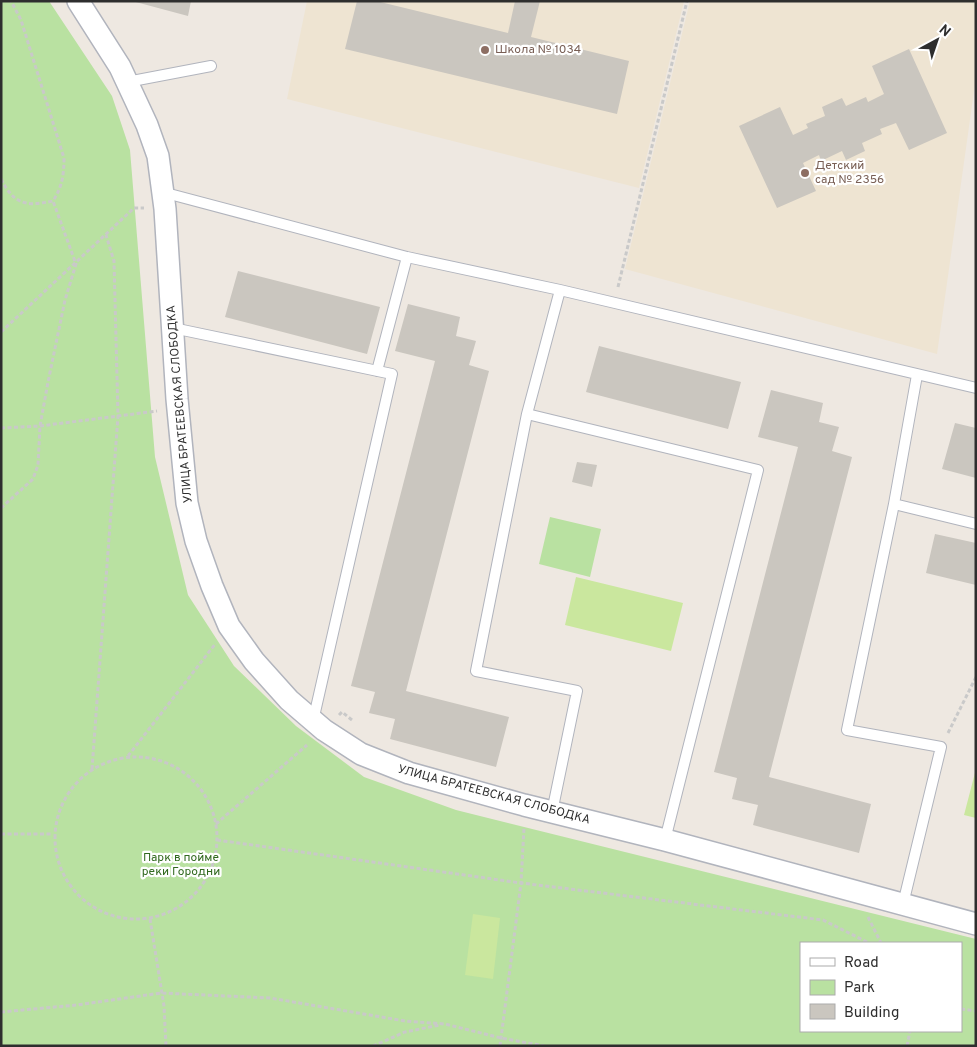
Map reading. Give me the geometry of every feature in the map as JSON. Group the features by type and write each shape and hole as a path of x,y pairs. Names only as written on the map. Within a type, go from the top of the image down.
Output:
{"street":[{"name":"УЛИЦА БРАТЕЕВСКАЯ СЛОБОДКА","path":"78,1 120,68 147,125 158,156 187,503 196,541 229,626 254,661 289,700 324,730 361,754 409,773 976,924"}],"lane":[{"path":"127,82 211,66"},
{"path":"163,200 560,290 976,388"},
{"path":"377,371 407,256"},
{"path":"552,812 577,692 476,671 527,414 560,290"},
{"path":"173,328 392,374 313,721"},
{"path":"903,904 941,747 847,730 894,504 917,375"},
{"path":"527,414 758,470 666,840"},
{"path":"894,504 976,524"}],"path":[{"path":"1,178 8,192 19,202 37,205 53,201 61,190 64,173 64,158 21,20 11,1"},
{"path":"614,303 687,1"},
{"path":"1,332 134,208 163,200"},
{"path":"1,508 33,479 38,465 40,426 65,300 76,264 53,201"},
{"path":"92,769 118,416 114,261 106,235"},
{"path":"1,428 40,426 178,408"},
{"path":"127,757 219,638"},
{"path":"941,747 976,677"},
{"path":"216,824 309,743"},
{"path":"127,757 154,758 183,771 205,794 216,824 217,840 210,871 202,885 179,907 150,918 118,918 88,905 66,882 59,867 53,834 61,804 69,791 92,769 106,762 127,757"},
{"path":"500,1046 521,883 524,805"},
{"path":"1,834 53,834"},
{"path":"217,840 521,883 823,920 867,942"},
{"path":"865,911 880,942"},
{"path":"150,918 164,1006 166,1046"},
{"path":"1,1012 77,1005 161,993 270,998 405,1021 445,1024 501,1038 544,1046"},
{"path":"962,1009 976,1011"},
{"path":"373,1046 405,1032 445,1024"},
{"path":"907,1046 910,1032"}],"shaded area":[{"name":"Школа № 1034","path":"307,1 684,1 639,188 287,99"},
{"name":"Детский сад № 2356","path":"690,1 976,1 976,77 937,354 625,269"}],"green space":[{"name":"Парк в пойме реки Городни","path":"1,1 49,1 112,96 130,150 155,457 188,595 234,666 296,726 364,777 456,810 976,939 976,1046 1,1046"},
{"path":"550,517 601,529 590,577 539,564"},
{"path":"576,577 683,603 671,651 565,625"},
{"path":"976,769 976,818 964,815"},
{"path":"473,914 500,918 493,979 465,975"}],"building":[{"path":"132,1 191,1 188,16"},
{"path":"357,1 376,1 508,33 515,1 540,1 531,37 629,61 617,114 345,49"},
{"path":"909,49 947,133 909,150 896,123 880,129 882,134 862,143 865,151 846,160 842,151 821,161 819,155 803,163 816,191 777,208 739,126 780,107 793,135 808,128 806,124 825,116 822,107 842,98 846,106 866,97 868,102 884,94 872,66"},
{"path":"238,271 380,307 367,354 225,317"},
{"path":"408,304 460,317 456,336 476,341 469,365 489,371 406,691 509,717 496,767 390,739 395,719 369,713 375,692 351,686 435,361 395,351"},
{"path":"599,346 741,382 728,429 586,392"},
{"path":"771,390 823,403 819,422 839,427 832,451 852,457 769,777 871,804 859,853 753,825 758,805 732,799 737,778 714,772 798,447 758,437"},
{"path":"955,423 976,428 976,478 942,469"},
{"path":"577,462 597,465 592,487 572,482"},
{"path":"935,534 976,543 976,585 926,573"}],"place":[{"name":"Школа № 1034","path":"485,50"},
{"name":"Детский сад № 2356","path":"805,173"}]}
